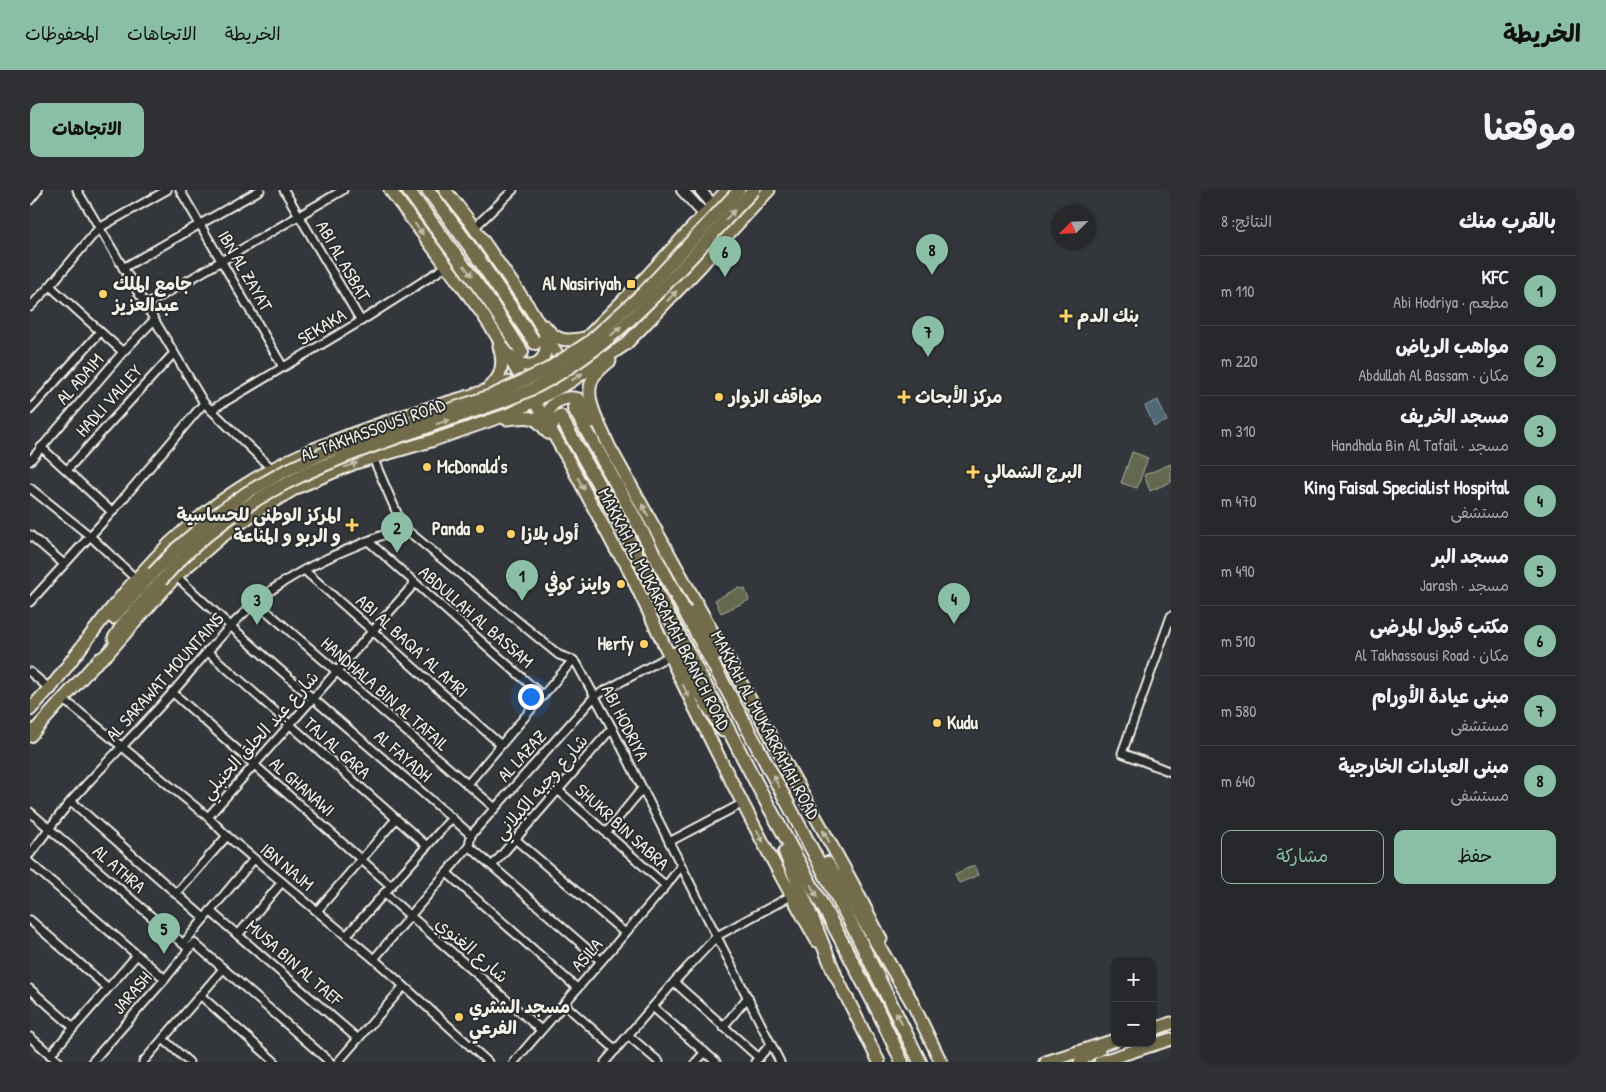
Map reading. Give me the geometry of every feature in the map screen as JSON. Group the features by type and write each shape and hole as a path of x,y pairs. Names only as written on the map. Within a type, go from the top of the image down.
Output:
{"highway":[{"path":"408,190 490,302 522,352"},
{"path":"428,190 473,251 535,342"},
{"name":"MAKKAH AL MUKARRAMAH ROAD","path":"574,408 787,802 858,937 920,1062"},
{"name":"MAKKAH AL MUKARRAMAH ROAD","path":"560,416 628,539 878,1009 902,1062"},
{"path":"761,792 835,974"},
{"path":"787,802 853,903 913,1004"}],"main road":[{"name":"MAKKAH AL MUKARRAMAH BRANCH ROAD","path":"390,190 481,312 570,463 624,562 743,802 791,896 835,974 879,1062"},
{"path":"445,190 531,310 559,357 559,371 555,381 535,401"},
{"path":"50,689 100,622 136,579 171,543 200,517 272,468 329,443 426,409 479,394 542,367 559,357 586,338 727,190"},
{"name":"AL TAKHASSOUSI ROAD","path":"30,736 95,664 176,549 215,515 283,472 326,452 495,394 546,370 589,342 643,293 739,190"},
{"name":"AL TAKHASSOUSI ROAD","path":"30,710 157,577 226,521 298,477 360,452 508,400 570,368 616,332 636,313 754,190"},
{"path":"95,664 107,654 176,576 220,538 259,510 298,487 339,469 432,441 512,413 570,382 626,344 701,266 769,190"},
{"path":"531,310 550,333 560,340 586,338"},
{"path":"496,335 522,366 531,365 543,359 547,349 546,344 531,310"},
{"path":"479,394 498,380 501,374 501,354 496,335"},
{"path":"586,338 585,347 587,352 594,357 626,344"},
{"name":"MAKKAH AL MUKARRAMAH BRANCH ROAD","path":"626,344 594,376 590,388 591,403 609,446 853,884 913,1004"},
{"path":"570,463 565,446 549,417 551,409 562,398 571,397 578,399 609,446"},
{"path":"493,419 524,416 534,418 545,429 570,463"},
{"path":"657,530 754,740"},
{"path":"624,562 680,662 761,792"},
{"path":"913,1004 937,1062"},
{"path":"913,1004 941,1062"},
{"path":"913,1004 945,1062"},
{"path":"1156,1028 1169,1024"},
{"path":"1119,1061 1171,1040"},
{"path":"1100,1062 1171,1040"},
{"path":"1046,1062 1111,1041"},
{"path":"1080,1062 1091,1053 1111,1045"}],"street":[{"path":"30,200 38,190"},
{"path":"77,190 204,404 272,468"},
{"path":"30,307 99,228 167,190"},
{"name":"IBN AL ZAYAT","path":"180,190 283,367"},
{"path":"123,268 260,190"},
{"name":"ABI AL ASBAT","path":"284,190 361,321"},
{"path":"146,306 343,190"},
{"path":"474,228 504,193 512,190"},
{"path":"682,190 704,214"},
{"path":"700,190 712,205"},
{"name":"SEKAKA","path":"211,410 361,321 447,266"},
{"path":"50,286 123,352"},
{"name":"AL ADAIM","path":"30,460 123,352 154,320"},
{"path":"30,410 100,332"},
{"name":"HADLI VALLEY","path":"67,470 174,353"},
{"path":"30,602 112,512 204,404"},
{"path":"41,447 112,512"},
{"name":"ABI HODRIYA","path":"373,458 403,527 559,655 573,660 577,664 612,728 780,1062"},
{"path":"30,488 90,536 136,579"},
{"name":"AL SARAWAT MOUNTAINS","path":"30,854 71,801 230,626 256,602 304,570 339,552 403,527"},
{"path":"32,540 64,564"},
{"name":"ABDULLAH AL BASSAM","path":"368,541 543,696"},
{"name":"ABI AL BAQA' AL AMRI","path":"304,570 501,745"},
{"name":"AL FAYADH","path":"176,576 230,626 471,835"},
{"name":"شارع عبد الحلق الحنبلي","path":"208,817 415,583"},
{"name":"HANDHALA BIN AL TAFAIL","path":"256,602 495,808"},
{"path":"1171,616 1122,753 1171,772"},
{"name":"TAJ AL GARA","path":"207,651 427,846"},
{"name":"AL LAZAZ","path":"471,835 595,696 669,656"},
{"path":"467,785 573,660"},
{"path":"30,672 50,689"},
{"name":"AL GHANAWI","path":"172,692 390,885"},
{"name":"IBN NAJM","path":"62,700 122,746 208,817 227,836 374,960 488,1062"},
{"name":"شارع وجيه الكيلاني","path":"492,866 612,728"},
{"path":"606,834 642,789"},
{"name":"SHUKR BIN SABRA","path":"559,790 666,886"},
{"path":"71,801 204,918"},
{"path":"669,842 743,802"},
{"name":"AL ATHRA","path":"30,812 185,946"},
{"path":"346,936 452,818"},
{"path":"317,911 396,820"},
{"path":"374,960 468,846 471,835"},
{"path":"176,894 227,836"},
{"path":"515,839 625,933"},
{"path":"468,846 601,961"},
{"path":"185,946 204,918 254,859"},
{"path":"30,862 165,979"},
{"name":"ASILA","path":"514,1062 666,886 681,866"},
{"path":"447,873 577,988"},
{"path":"238,935 282,882"},
{"name":"شارع الغنوي","path":"384,892 410,917 541,1030"},
{"path":"605,1062 654,1008 674,982 717,936 791,896"},
{"name":"MUSA BIN AL TAEF","path":"210,911 358,1039"},
{"path":"30,920 108,988"},
{"name":"JARASH","path":"92,1062 165,979 185,946 194,943 223,969"},
{"path":"50,1055 137,955"},
{"path":"143,1062 223,969 330,1062"},
{"path":"674,982 757,1060 770,1045"},
{"path":"338,1062 403,987"},
{"path":"30,989 73,1027"},
{"path":"200,995 275,1062"},
{"path":"723,1026 748,997"},
{"path":"564,1004 616,1050"},
{"path":"654,1008 716,1062"},
{"path":"628,1036 659,1062"},
{"path":"30,1037 59,1062"},
{"path":"163,1039 189,1062"},
{"path":"696,1062 704,1052"}],"green space":[{"path":"1132,452 1148,458 1137,488 1121,483"},
{"path":"1171,464 1171,482 1150,491 1144,475"},
{"path":"738,588 745,589 749,600 721,613 715,600"},
{"path":"975,865 979,875 959,883 955,874"}],"water":[{"path":"1158,400 1167,421 1154,426 1145,406"}],"place":[{"name":"مبنى العيادات الخارجية","path":"932,275"},
{"name":"مكتب قبول المرضى","path":"725,277"},
{"name":"Al Nasiriyah","path":"631,284"},
{"name":"جامع الملك عبدالعزيز","path":"103,294"},
{"name":"بنك الدم","path":"1066,316"},
{"name":"مبنى عيادة الأورام","path":"928,357"},
{"name":"مواقف الزوار","path":"719,397"},
{"name":"مركز الأبحاث","path":"904,397"},
{"name":"McDonald's","path":"427,467"},
{"name":"البرج الشمالي","path":"973,472"},
{"name":"المركز الوطني للحساسية و الربو و المناعة","path":"352,525"},
{"name":"Panda","path":"480,529"},
{"name":"أول بلازا","path":"511,534"},
{"name":"مواهب الرياض","path":"397,553"},
{"name":"واينز كوفي","path":"621,584"},
{"name":"KFC","path":"522,601"},
{"name":"King Faisal Specialist Hospital","path":"954,624"},
{"name":"مسجد الخريف","path":"257,625"},
{"name":"Herfy","path":"644,644"},
{"name":"Kudu","path":"937,723"},
{"name":"مسجد البر","path":"164,954"},
{"name":"مسجد الشثري الفرعي","path":"459,1017"}]}
